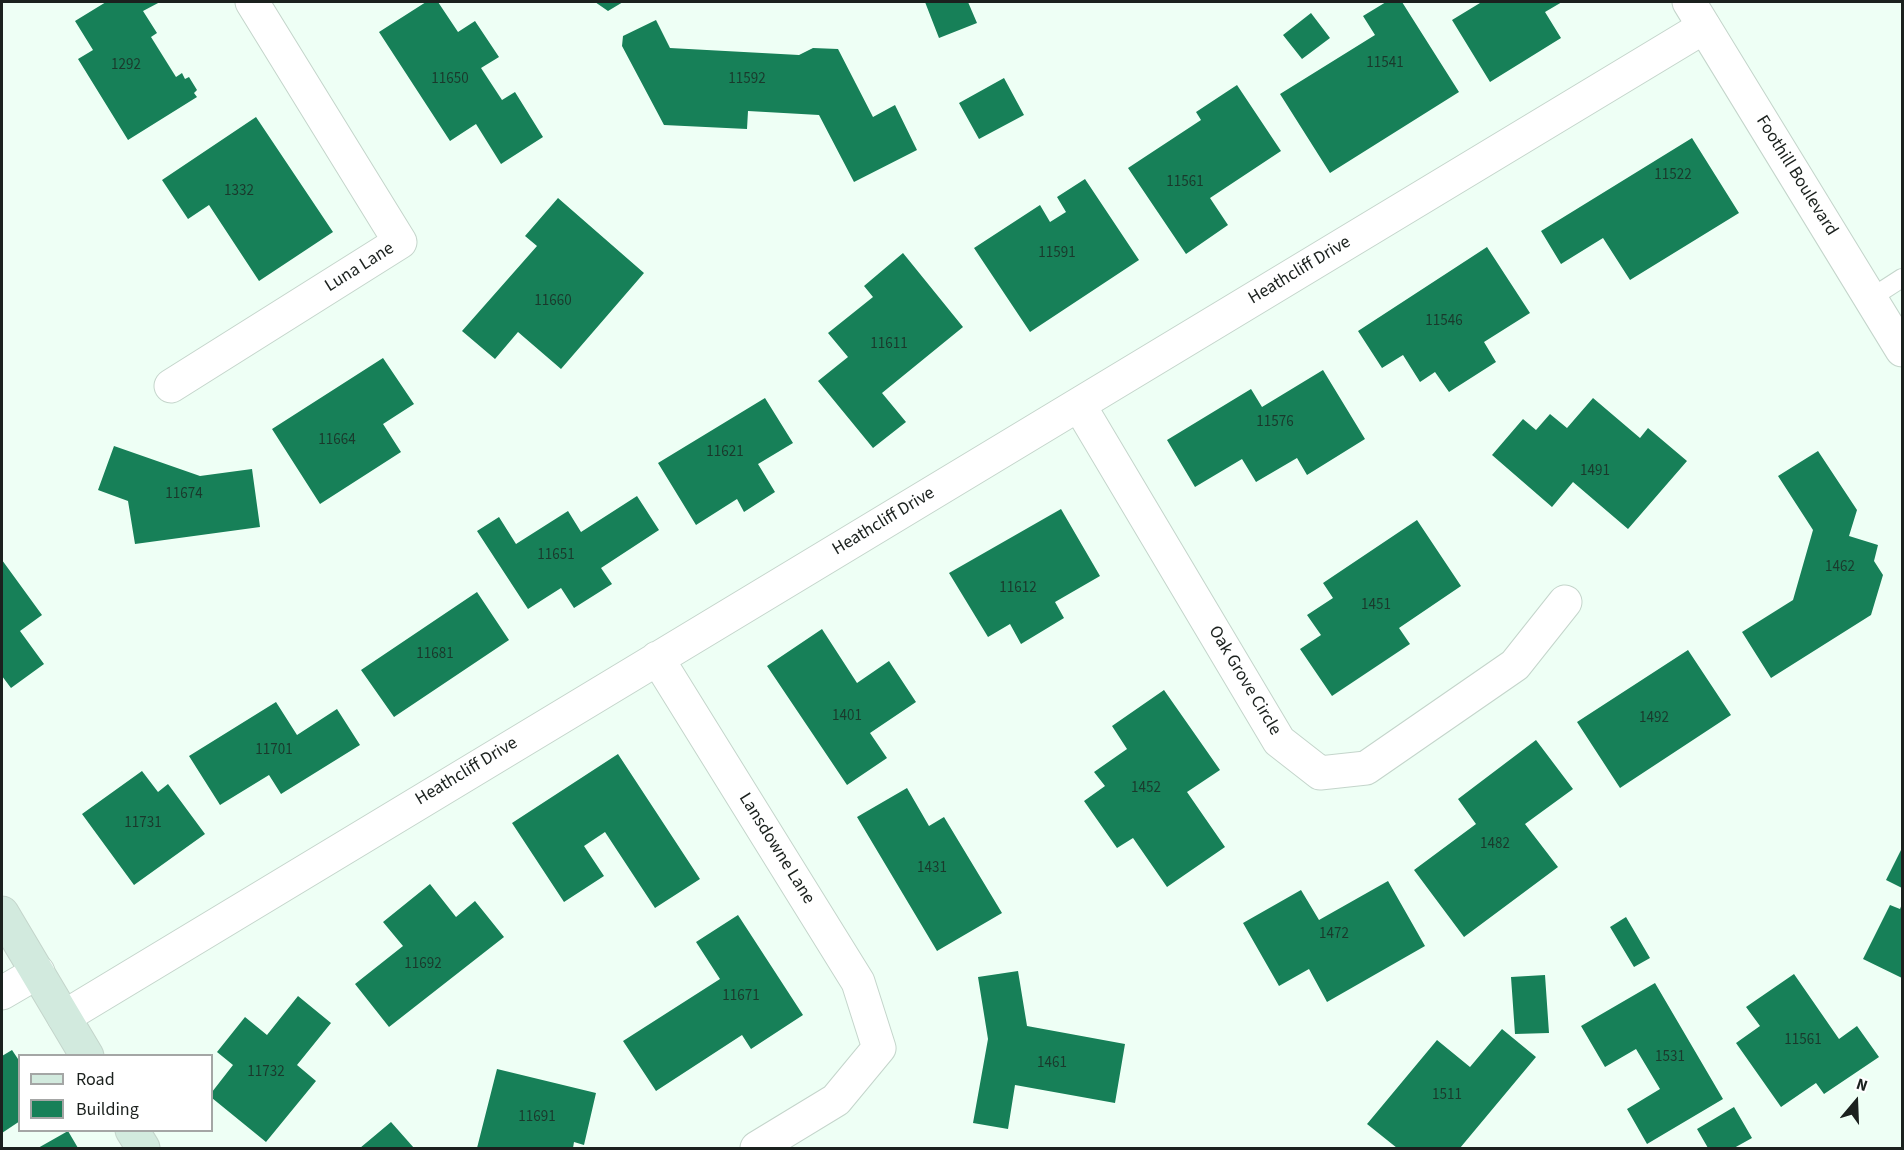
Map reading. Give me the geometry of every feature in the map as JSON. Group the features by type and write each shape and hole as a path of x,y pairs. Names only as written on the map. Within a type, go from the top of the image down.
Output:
{"main road":[{"path":"2,913 86,1054"},
{"path":"133,1132 142,1149"}],"street":[{"name":"Luna Lane","path":"171,386 400,242 252,2"},
{"name":"Foothill Boulevard","path":"1697,14 1902,350"},
{"name":"Heathcliff Drive","path":"64,1017 1079,405 1697,14"},
{"name":"Oak Grove Circle","path":"1079,405 1279,741 1320,773 1366,768 1515,665 1565,602"},
{"name":"Lansdowne Lane","path":"657,658 858,982 879,1048 836,1100 757,1149"},
{"path":"2,993 38,972"}],"lane":[{"path":"1871,298 1902,278"}],"building":[{"path":"106,2 160,2 143,11 157,33 151,37 176,77 182,73 185,79 189,77 197,90 194,93 197,97 128,140 78,59 93,50 75,21"},
{"path":"426,2 438,2 458,32 475,21 499,57 481,68 502,100 515,92 543,137 501,164 476,124 450,141 379,32"},
{"path":"595,2 623,2 608,11"},
{"path":"925,2 968,2 977,23 939,38"},
{"path":"1386,2 1402,2 1459,92 1330,173 1280,94 1375,35 1363,16"},
{"path":"1479,2 1562,2 1545,12 1561,38 1490,82 1452,20"},
{"path":"1311,13 1330,38 1302,59 1283,35"},
{"path":"656,20 670,48 799,55 813,48 838,49 873,117 895,105 917,150 854,182 819,115 748,111 747,129 664,125 622,46 623,36"},
{"path":"1004,78 1024,115 979,139 959,103"},
{"path":"1237,85 1281,151 1210,198 1228,225 1186,254 1128,168 1201,120 1196,112"},
{"path":"256,117 333,232 259,281 209,205 188,219 162,180"},
{"path":"1692,138 1739,213 1630,280 1603,238 1561,264 1541,231"},
{"path":"1085,179 1139,260 1030,332 974,248 1040,205 1050,222 1066,212 1057,197"},
{"path":"558,198 644,273 561,369 518,332 495,359 462,331 537,246 525,236"},
{"path":"1487,247 1530,313 1484,342 1496,362 1449,392 1435,372 1420,382 1403,355 1382,368 1358,331"},
{"path":"903,253 963,327 882,393 906,422 873,448 818,381 848,357 828,333 873,297 864,286"},
{"path":"383,358 414,404 383,424 401,452 320,504 272,429"},
{"path":"1323,370 1365,439 1307,475 1297,458 1256,482 1242,459 1195,487 1167,440 1251,389 1262,407"},
{"path":"765,398 793,443 758,464 775,492 744,512 737,499 696,525 658,463"},
{"path":"1593,398 1640,438 1648,428 1687,461 1628,529 1573,482 1552,507 1492,455 1523,419 1536,430 1550,414 1567,428"},
{"path":"114,446 200,476 252,469 260,527 135,544 128,501 98,490"},
{"path":"1818,451 1857,510 1849,536 1878,545 1874,561 1883,575 1871,615 1771,678 1742,632 1793,600 1813,530 1778,476"},
{"path":"637,496 659,530 601,568 612,584 574,608 561,588 528,609 477,531 499,517 516,544 568,511 581,532"},
{"path":"1061,509 1100,576 1055,602 1064,618 1021,644 1010,624 988,637 949,573"},
{"path":"1417,520 1461,586 1399,628 1410,644 1332,696 1300,649 1321,635 1307,615 1333,598 1323,583"},
{"path":"2,560 42,615 20,631 44,664 11,688 2,676"},
{"path":"477,592 509,640 394,717 361,670"},
{"path":"822,629 857,683 889,661 916,702 870,733 887,758 847,785 767,666"},
{"path":"1688,650 1731,715 1620,788 1577,722"},
{"path":"1164,690 1220,770 1187,792 1225,847 1167,887 1133,838 1117,848 1084,801 1105,786 1094,772 1127,749 1112,726"},
{"path":"276,702 297,735 337,709 360,745 281,794 269,775 220,805 189,756"},
{"path":"1536,740 1573,789 1525,824 1558,867 1464,937 1414,870 1476,824 1458,799"},
{"path":"618,754 700,879 655,908 605,832 584,846 604,876 564,902 512,823"},
{"path":"142,771 158,792 168,784 205,834 134,885 82,814"},
{"path":"907,788 929,826 944,817 1002,913 937,951 857,817"},
{"path":"1902,848 1902,888 1886,880"},
{"path":"1388,881 1425,946 1327,1002 1309,969 1279,986 1243,923 1301,890 1319,920"},
{"path":"430,884 456,917 475,901 504,937 389,1027 355,984 403,946 383,922"},
{"path":"1902,904 1902,978 1863,959 1890,905 1900,909"},
{"path":"738,915 803,1015 751,1049 742,1035 656,1091 623,1041 720,979 696,942"},
{"path":"1626,917 1650,958 1634,967 1610,927"},
{"path":"1018,971 1027,1026 1125,1044 1115,1103 1015,1085 1008,1129 973,1123 988,1039 978,977"},
{"path":"1794,974 1839,1039 1857,1026 1879,1057 1824,1094 1816,1083 1781,1107 1736,1043 1760,1026 1746,1007"},
{"path":"1545,975 1549,1033 1515,1034 1511,977"},
{"path":"1655,983 1723,1099 1647,1144 1627,1109 1660,1089 1636,1049 1605,1067 1581,1026"},
{"path":"298,996 331,1023 297,1065 316,1081 266,1142 213,1099 213,1091 233,1065 217,1052 245,1017 267,1035"},
{"path":"1502,1029 1536,1057 1460,1148 1397,1148 1367,1124 1437,1040 1470,1067"},
{"path":"12,1050 18,1059 18,1122 2,1133 2,1056"},
{"path":"497,1069 596,1093 584,1145 574,1142 573,1148 477,1148"},
{"path":"1734,1107 1752,1138 1734,1148 1708,1148 1697,1129"},
{"path":"391,1122 414,1148 360,1148"},
{"path":"69,1132 78,1148 38,1148"}]}
